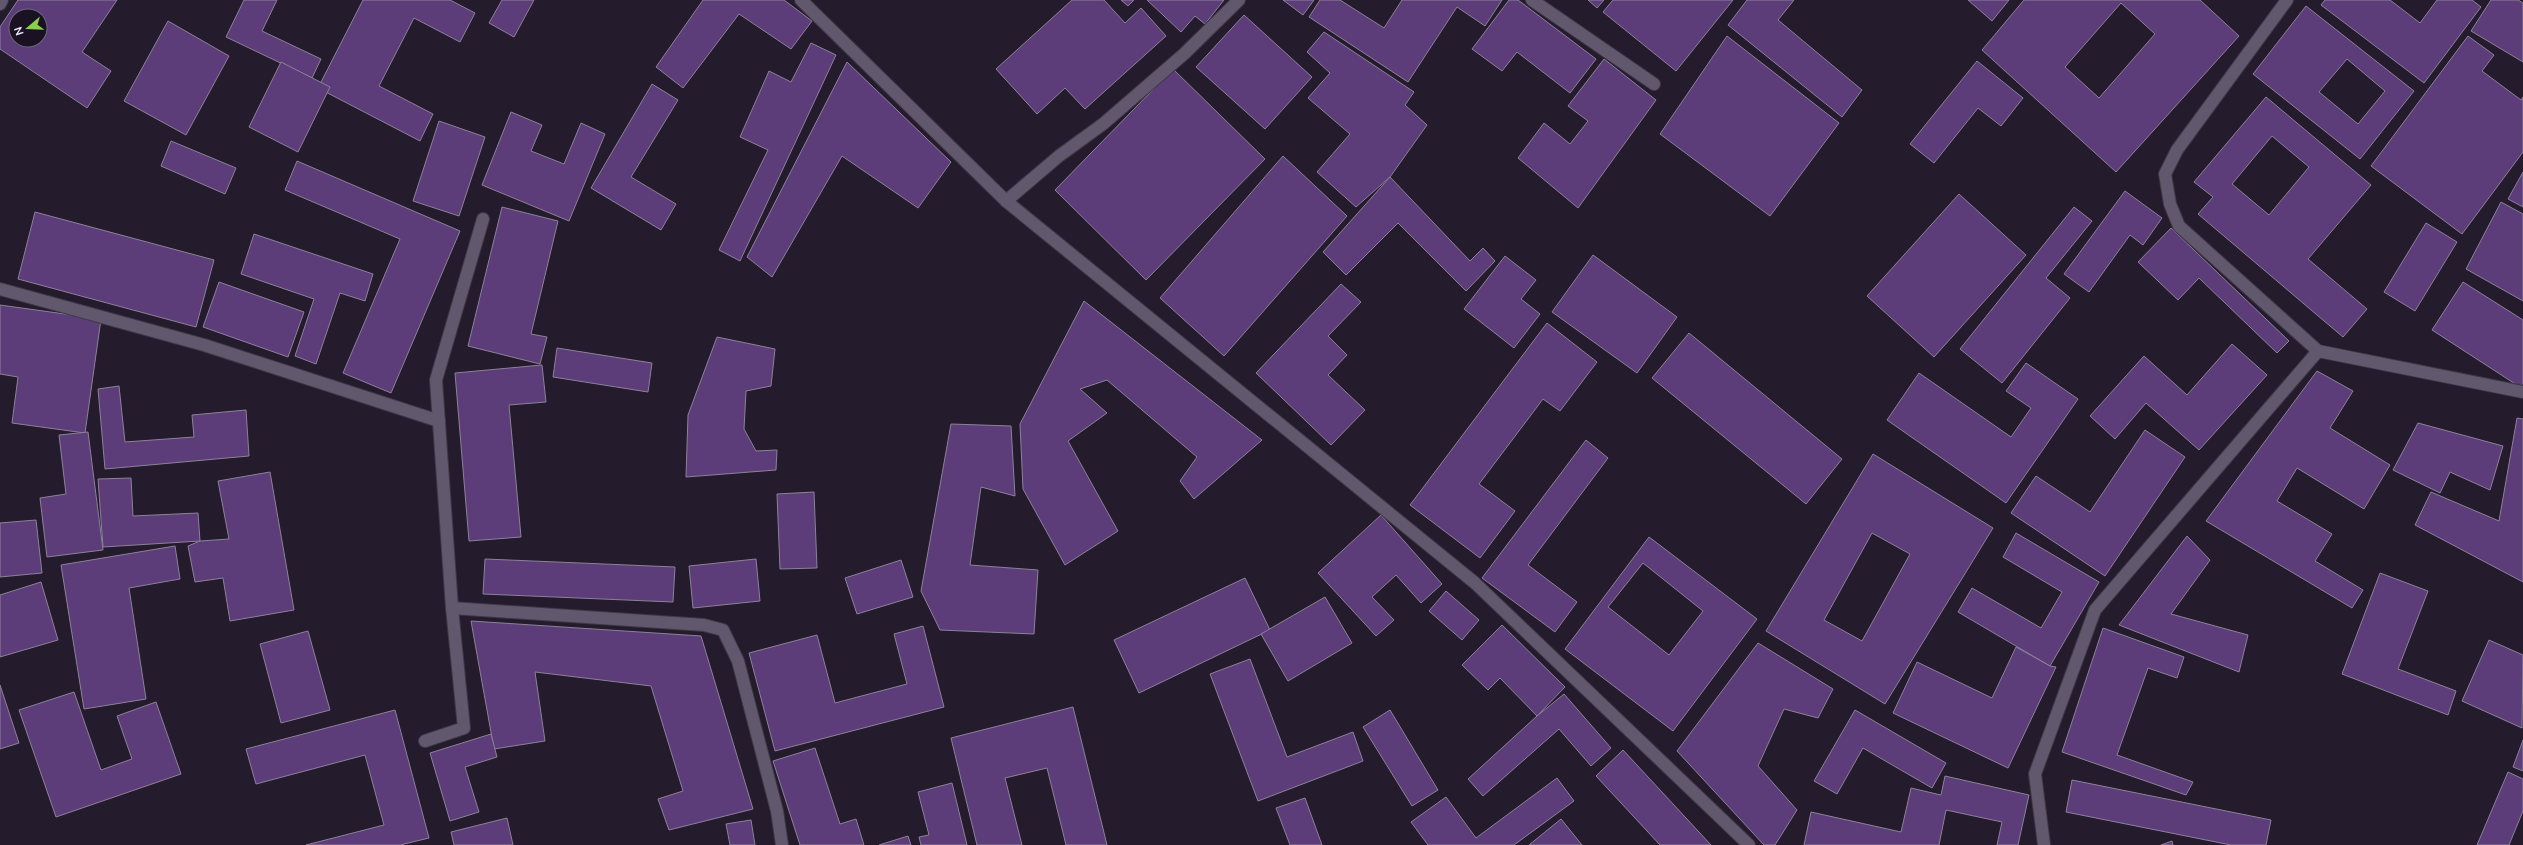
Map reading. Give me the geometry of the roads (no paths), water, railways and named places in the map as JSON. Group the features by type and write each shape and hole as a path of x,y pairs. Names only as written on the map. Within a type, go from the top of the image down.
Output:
{"street":[{"path":"0,4 2,0"},
{"path":"801,0 1006,201 1475,582 1749,845"},
{"path":"1006,201 1126,104 1184,54 1240,0"},
{"path":"1532,0 1654,84"},
{"path":"2287,0 2177,150 2165,174 2170,204 2179,226 2318,351 2523,392"},
{"path":"425,741 464,728 452,608 436,380 483,219"},
{"path":"0,290 204,345 439,421"},
{"path":"2044,845 2035,774 2096,610 2318,351"},
{"path":"452,608 704,625 723,630 738,661 777,811 782,845"}]}
